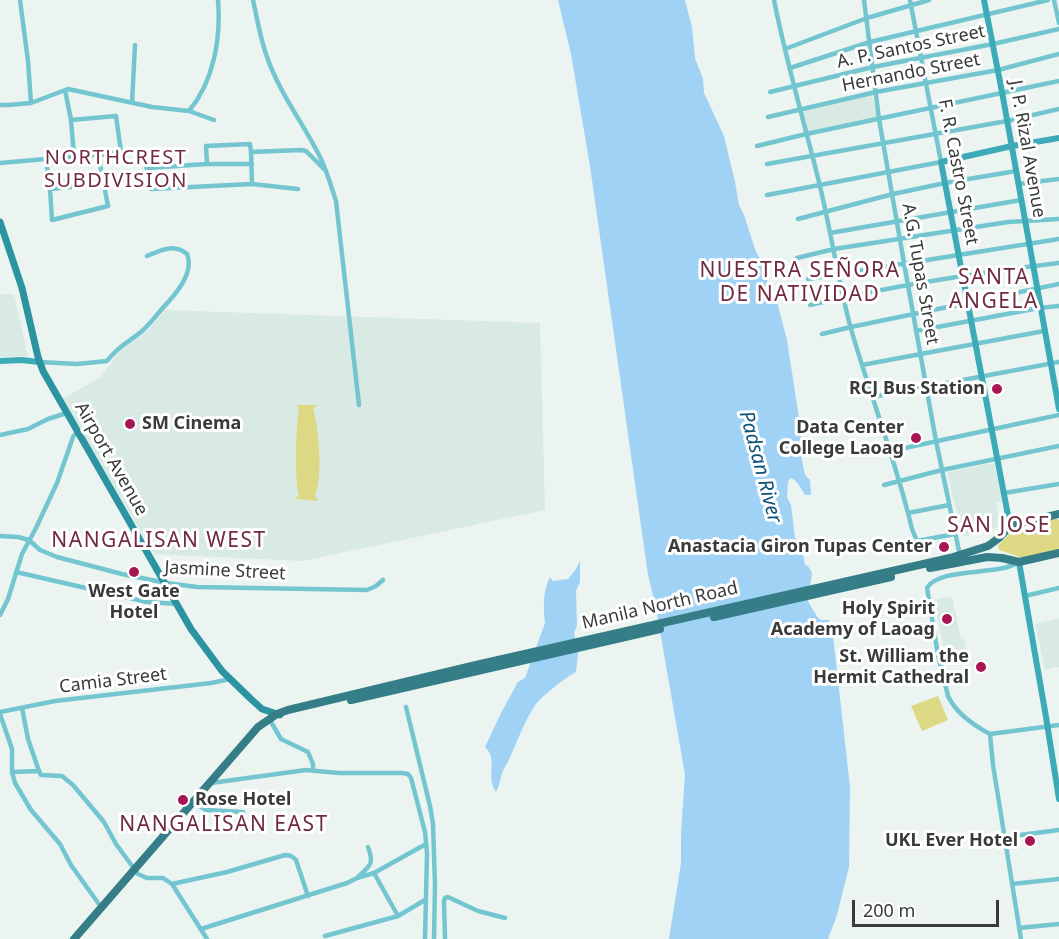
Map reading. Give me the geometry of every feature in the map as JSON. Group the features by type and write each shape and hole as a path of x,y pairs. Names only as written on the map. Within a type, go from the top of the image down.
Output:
{"highway":[{"name":"Manila North Road","path":"918,568 982,548 999,538 1010,526 1058,516"},
{"name":"Manila North Road","path":"74,939 208,783 263,725 282,713 918,568 987,557 1019,562 1059,554"}],"main road":[{"name":"J. P. Rizal Avenue","path":"984,0 1059,409"},
{"path":"941,162 1059,138"},
{"name":"F. R. Castro Street","path":"941,162 1010,526"},
{"name":"Airport Avenue","path":"0,222 22,288 39,362 191,629 230,679 261,706 282,713"},
{"path":"0,362 22,360 39,362"},
{"path":"1019,562 1058,781 1059,799"},
{"name":"Airport Avenue","path":"242,689 261,706 282,713"},
{"path":"261,706 263,725"}],"street":[{"path":"20,0 31,103"},
{"path":"189,111 205,86 212,64 217,40 219,0"},
{"path":"253,0 266,56 319,155 336,201 360,405"},
{"path":"774,0 834,249 843,298 872,397 900,480 912,529 917,541 955,534"},
{"name":"A.G. Tupas Street","path":"864,0 879,118 903,263 959,551"},
{"path":"785,49 910,2 929,0"},
{"path":"790,68 870,42 1048,0"},
{"path":"1054,0 1059,23"},
{"name":"F. R. Castro Street","path":"910,2 941,162"},
{"name":"A. P. Santos Street","path":"770,92 873,67 1059,29"},
{"path":"132,103 135,45"},
{"name":"Hernando Street","path":"768,117 876,92 998,70 1059,54"},
{"path":"757,146 1059,81"},
{"path":"65,90 71,120 74,156"},
{"path":"0,105 31,103 65,90 74,90 152,107 189,111 214,120"},
{"path":"767,164 1007,121 1059,109"},
{"path":"71,120 116,116 121,153"},
{"path":"207,164 206,146 250,144 252,184"},
{"path":"0,164 143,151 151,189 252,184 298,189"},
{"path":"251,152 306,151 327,172"},
{"path":"46,159 52,220 108,206 98,154"},
{"path":"767,195 941,162"},
{"path":"147,168 252,164"},
{"path":"798,219 893,194 1016,171"},
{"path":"1018,184 1059,179"},
{"path":"50,189 103,184"},
{"path":"830,233 1021,200"},
{"path":"797,258 834,249 1025,220 1059,219"},
{"path":"808,279 1059,239"},
{"path":"39,362 77,364 107,361 119,347 145,329 178,291 190,264 187,254 176,248 167,248 147,256"},
{"path":"810,305 908,285 1059,263"},
{"path":"822,334 1059,284"},
{"path":"916,331 1059,306"},
{"path":"862,365 1044,332"},
{"path":"872,397 1059,362"},
{"path":"0,435 28,429 48,419 68,413"},
{"path":"891,451 1059,415"},
{"path":"0,615 8,599 21,554 57,483 73,437 78,431"},
{"path":"884,485 942,470 1059,446"},
{"path":"1004,493 1059,484"},
{"path":"908,513 949,505"},
{"name":"Jasmine Street","path":"0,536 29,540 40,550 57,557 122,574 198,587 367,590 383,580"},
{"path":"1019,562 1010,567 934,580 928,586 927,594 938,655 948,696 970,722 990,734 1059,725"},
{"path":"962,563 965,573"},
{"path":"16,572 147,602 178,604"},
{"path":"1025,596 1059,588"},
{"name":"Camia Street","path":"0,713 56,701 230,679"},
{"path":"406,707 433,824 434,939"},
{"path":"22,708 28,739 41,775 62,776 73,785 104,822 116,844 138,874 147,878 163,879 172,884 207,939"},
{"path":"0,713 12,749 12,772 15,783 31,810 60,844 71,865 101,907"},
{"path":"263,725 280,739 308,752 314,764 314,771"},
{"path":"990,734 1021,939"},
{"path":"12,772 39,771"},
{"path":"208,783 286,772 408,774 411,778 426,844 425,939"},
{"path":"193,802 206,810 243,812"},
{"path":"1005,837 1059,830"},
{"path":"357,878 374,873 426,844"},
{"path":"201,929 347,884 370,865 372,858 368,847"},
{"path":"172,884 289,855 296,860 308,896"},
{"path":"374,873 398,916"},
{"path":"1012,884 1059,879"},
{"path":"445,939 445,898 448,897 478,911 504,918"},
{"path":"325,936 398,916 425,900"},
{"path":"1019,928 1059,924"}],"shaded area":[{"path":"872,93 877,118 808,131 803,112"},
{"path":"0,294 14,294 28,356 0,357"},
{"path":"165,310 540,323 545,510 303,561 154,554 62,399 101,377 118,353 148,330"},
{"path":"296,405 318,405 313,409 319,452 319,477 315,495 318,501 295,499 299,495 296,452 299,408"},
{"path":"994,463 1002,501 996,503 1001,526 963,537 947,472"},
{"path":"1054,518 1059,520 1059,551 1023,558 999,550 998,546 1016,527"},
{"name":"Holy Spirit Academy of Laoag","path":"952,596 961,639 964,639 968,656 946,661 934,600"},
{"path":"1059,618 1059,667 1045,670 1035,624"},
{"path":"938,696 948,720 922,731 911,706"}],"water":[{"name":"Padsan River","path":"558,0 685,0 692,27 695,58 703,79 704,93 724,136 739,205 756,252 762,262 770,291 776,298 787,340 801,431 801,456 805,475 810,480 811,493 805,495 797,482 790,478 787,497 791,505 795,538 801,547 805,565 812,573 808,601 818,618 829,620 832,626 850,787 849,867 837,915 828,939 669,939 681,863 685,775 656,608 648,575 590,166 571,54"},
{"path":"580,561 580,582 576,591 577,626 574,633 578,654 576,672 554,687 536,704 503,770 496,792 492,780 491,757 485,747 518,682 525,678 545,623 544,599 550,577 553,581 568,579"}],"place":[{"name":"RCJ Bus Station","path":"997,389"},
{"name":"SM Cinema","path":"130,424"},
{"name":"Data Center College Laoag","path":"916,438"},
{"name":"Anastacia Giron Tupas Center","path":"944,547"},
{"name":"West Gate Hotel","path":"134,572"},
{"name":"Holy Spirit Academy of Laoag","path":"947,619"},
{"name":"St. William the Hermit Cathedral","path":"981,667"},
{"name":"Rose Hotel","path":"183,800"},
{"name":"UKL Ever Hotel","path":"1030,841"}],"district":[{"name":"NORTHCREST SUBDIVISION","path":"116,170"},
{"name":"NUESTRA SEÑORA DE NATIVIDAD","path":"800,283"},
{"name":"SANTA ANGELA","path":"994,290"},
{"name":"SAN JOSE","path":"999,526"},
{"name":"NANGALISAN WEST","path":"159,541"},
{"name":"NANGALISAN EAST","path":"224,825"}]}
